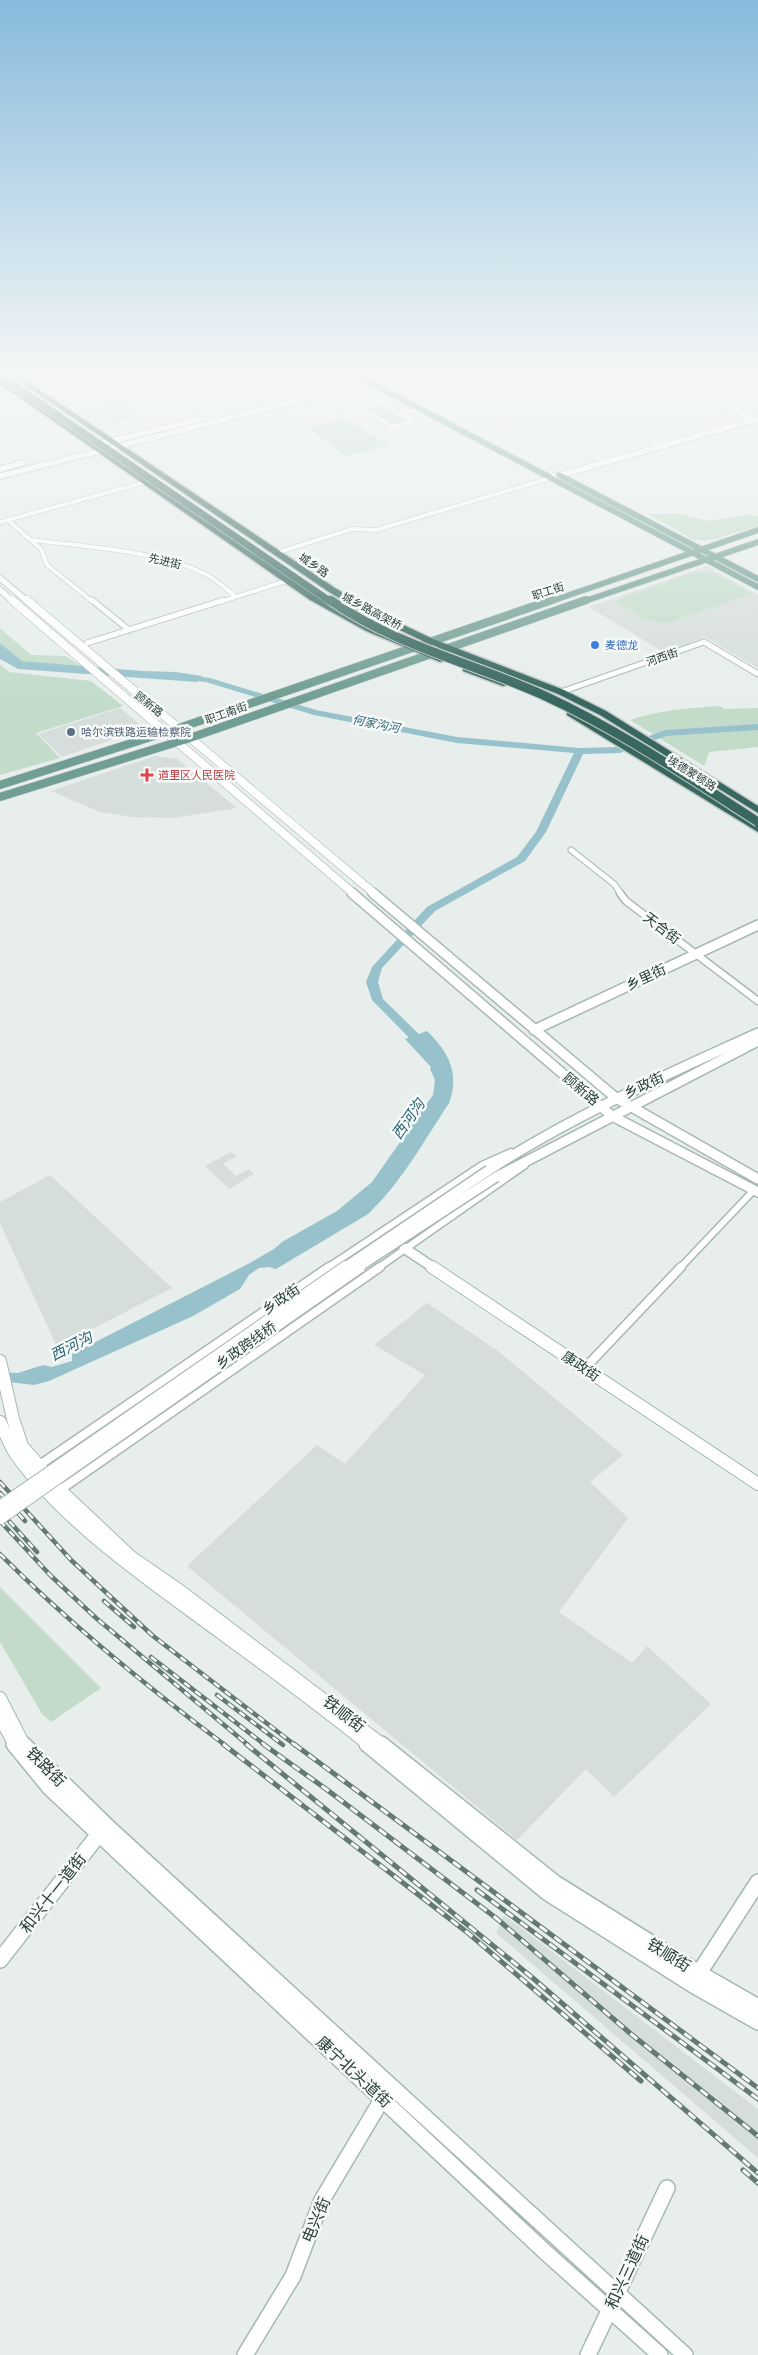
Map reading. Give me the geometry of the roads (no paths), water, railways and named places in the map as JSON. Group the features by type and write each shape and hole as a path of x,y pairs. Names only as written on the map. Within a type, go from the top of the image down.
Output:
{"highway":[{"name":"城乡路","path":"153,482 288,580 345,617 410,648 430,655"},
{"name":"城乡路高架桥","path":"154,482 352,612 414,642 518,680 573,705 624,733 758,816"},
{"name":"城乡路高架桥","path":"156,482 351,615 412,644 542,694 592,718 758,822"},
{"name":"城乡路","path":"173,482 276,553 362,609 446,648 561,692 631,730"},
{"name":"埃德蒙顿路","path":"430,655 530,694 572,714 758,829"},
{"name":"埃德蒙顿路","path":"631,730 758,810"}],"main road":[{"path":"565,482 758,587"},
{"path":"572,482 758,579"},
{"name":"职工街","path":"410,648 758,530"},
{"name":"职工街","path":"430,655 758,542"},
{"name":"顾新路","path":"0,578 616,1098 628,1107 758,1179"},
{"name":"顾新路","path":"0,590 49,630 612,1116 756,1191"},
{"name":"职工南街","path":"0,785 178,728 410,648"},
{"name":"职工南街","path":"0,798 190,738 430,655"},
{"name":"乡里街","path":"534,1030 758,924"},
{"name":"乡政街","path":"493,1173 540,1153 612,1116 711,1059 758,1026"},
{"path":"742,1045 758,1033"},
{"path":"742,1045 758,1042"},
{"name":"乡政街","path":"493,1173 529,1144 616,1098 742,1045"},
{"name":"乡政街","path":"711,1059 758,1050"},
{"path":"0,1507 366,1252 493,1173"},
{"name":"乡政跨线桥","path":"0,1518 493,1173"},
{"name":"康政街","path":"404,1248 758,1484"},
{"name":"铁顺街","path":"0,1361 4,1421 14,1451 28,1469 64,1507 128,1565 322,1707 548,1893 693,1985 758,2022"},
{"name":"铁顺街","path":"4,1421 38,1466 60,1490 131,1558 183,1593 326,1700 554,1883 699,1973 758,2007"},
{"name":"铁路街","path":"0,1698 24,1746 103,1830"},
{"name":"铁路街","path":"0,1718 4,1731 50,1788 103,1830"},
{"path":"4,1731 24,1746"},
{"name":"和兴十一道街","path":"0,1960 103,1830"},
{"name":"康宁北头道街","path":"103,1830 386,2092 610,2309"},
{"path":"699,1973 758,1882"},
{"name":"康宁北头道街","path":"386,2092 618,2293"},
{"name":"电兴街","path":"245,2355 292,2276 322,2200 386,2092"},
{"name":"和兴三道街","path":"588,2355 667,2188"},
{"path":"618,2293 685,2355"},
{"path":"610,2309 660,2355"}],"street":[{"path":"0,522 135,482"},
{"path":"276,553 352,529 376,530 537,482"},
{"path":"8,520 42,549 47,565 129,630"},
{"name":"先进街","path":"31,540 111,550 175,562 206,574 236,597"},
{"path":"87,643 288,580"},
{"name":"河西街","path":"561,692 704,642 758,674"},
{"name":"天合街","path":"571,850 614,884 626,901 758,1000"},
{"name":"乡政街","path":"38,1466 288,1294 482,1165 529,1144"},
{"name":"乡政街","path":"60,1490 404,1248 507,1180 540,1153"},
{"path":"585,1368 756,1191"}],"water":[{"path":"0,643 22,661 176,672 202,676 197,682 18,669 0,659"},
{"path":"427,1031 447,1055 453,1073 452,1092 449,1103 402,1175 368,1214 276,1269 269,1267 259,1268 249,1275 240,1289 193,1316 49,1381 34,1385 0,1381 0,1372 18,1373 43,1365 52,1367 72,1361 72,1354 248,1264 274,1249 282,1242 337,1211 372,1182 433,1095 435,1080 430,1069 431,1067 405,1039"}],"waterway":[{"name":"何家沟河","path":"182,677 207,680 314,712 457,740 580,751"},
{"name":"何家沟河","path":"580,751 620,750 665,733 758,727"},
{"name":"西河沟","path":"426,1048 378,1000 372,982 377,967 431,909 521,859 541,832 580,751"}],"railway":[{"path":"0,1482 71,1560 153,1636 295,1745"},
{"path":"0,1493 25,1521"},
{"path":"0,1511 37,1552"},
{"path":"0,1521 51,1576 96,1618 248,1745"},
{"path":"0,1554 109,1654 225,1745"},
{"path":"104,1601 134,1627"},
{"path":"151,1657 265,1745"},
{"path":"217,1695 283,1745"},
{"path":"223,1744 468,1933 641,2081"},
{"path":"246,1744 534,1979 758,2173"},
{"path":"263,1744 326,1789 496,1918 631,2034 758,2136"},
{"path":"294,1744 758,2088"},
{"path":"477,1890 758,2099"},
{"path":"743,2170 758,2183"}],"place":[{"name":"麦德龙","path":"595,645"},
{"name":"哈尔滨铁路运输检察院","path":"71,732"},
{"name":"道里区人民医院","path":"147,775"}]}
